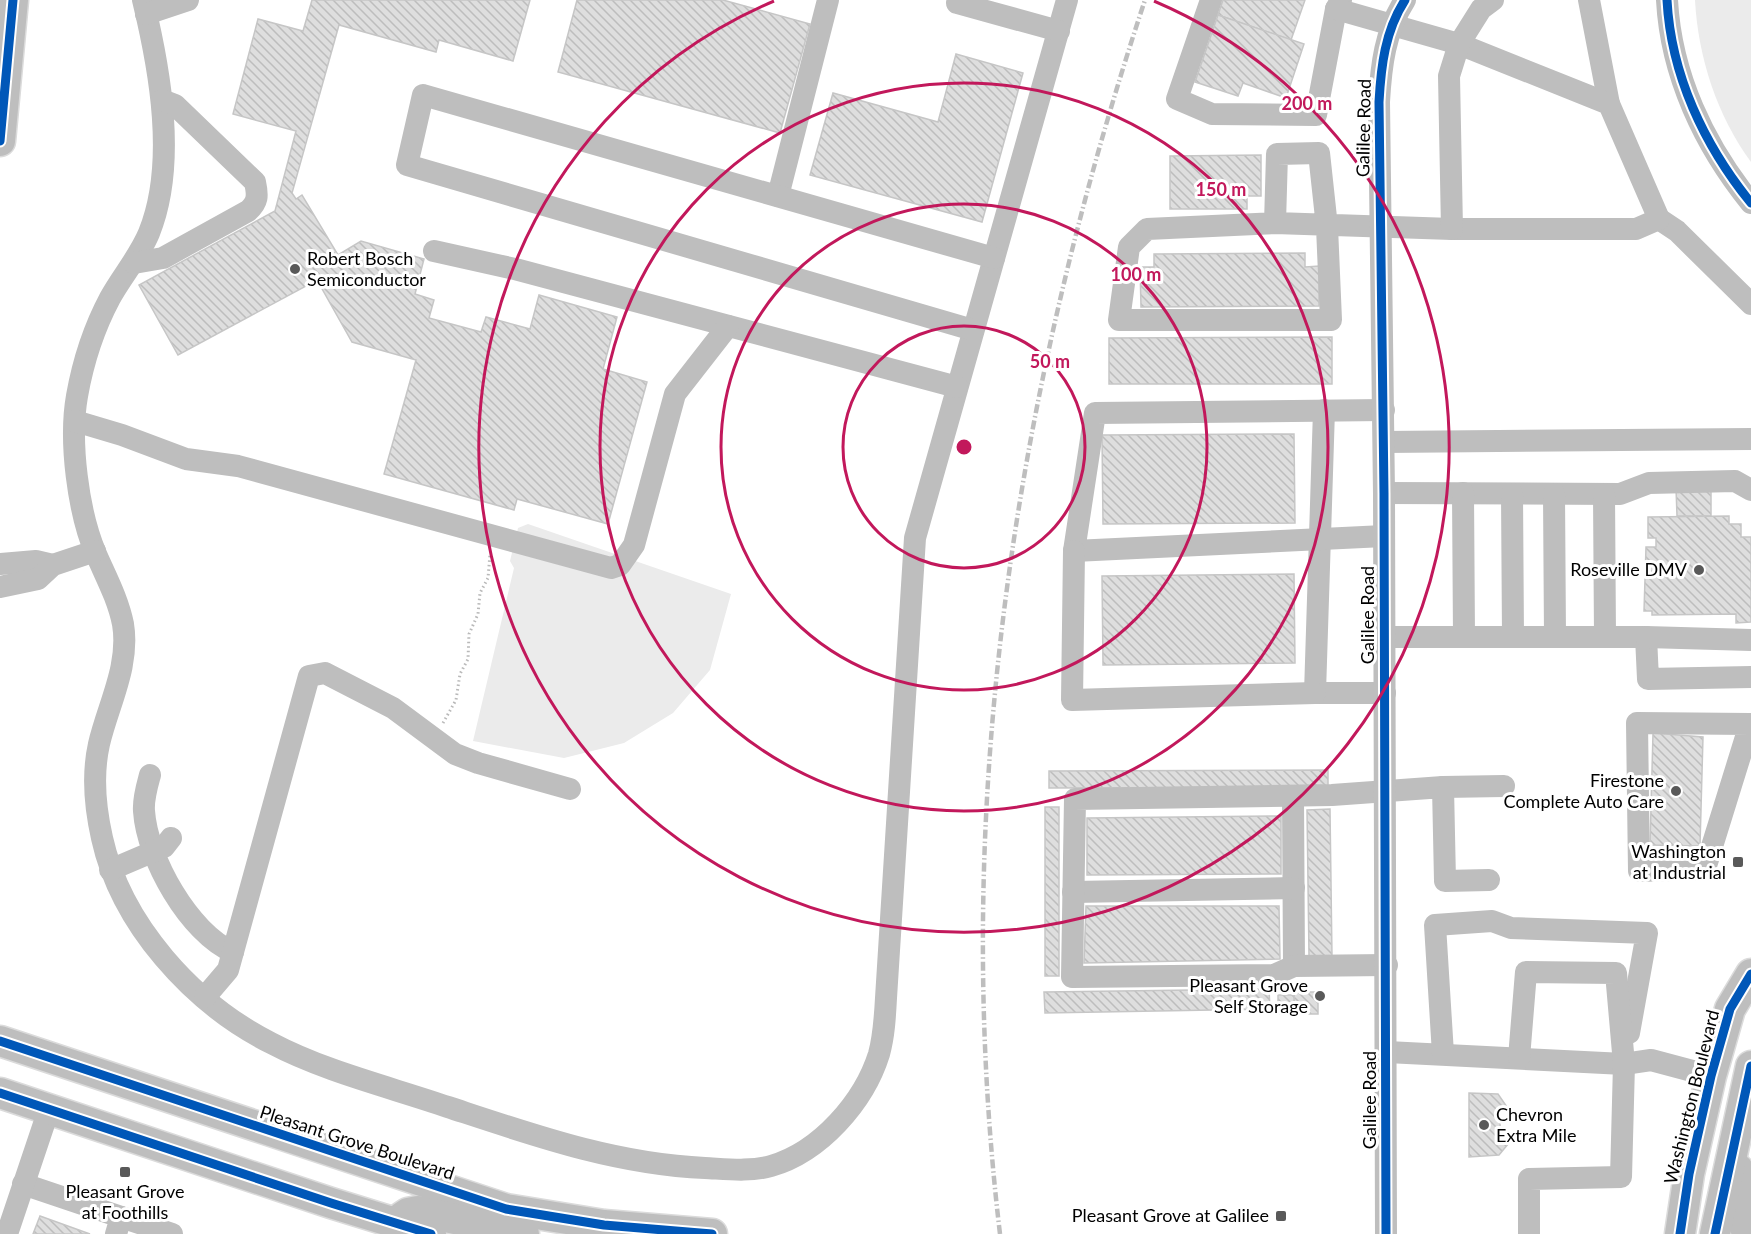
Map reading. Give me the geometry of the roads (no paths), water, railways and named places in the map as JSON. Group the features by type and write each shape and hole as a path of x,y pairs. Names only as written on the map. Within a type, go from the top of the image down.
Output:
{"main road":[{"path":"0,141 3,82 13,0"},
{"name":"Washington Boulevard","path":"1680,1234 1689,1174 1711,1076 1730,1009 1751,974"},
{"name":"Pleasant Grove Boulevard","path":"0,1041 495,1206 593,1230 712,1234"},
{"path":"1715,1234 1751,1066"},
{"path":"0,1093 397,1230 431,1234"},
{"path":"1736,1131 1742,1217 1747,1234"},
{"path":"397,1230 408,1213 418,1210 524,1234"}],"street":[{"path":"189,0 145,7 162,100 162,172 158,200 150,231 134,263 112,295 99,321 82,376 75,421 82,504 95,551 113,590 123,627 122,661 116,690 98,747 94,782 102,839 111,870 126,904 160,953 205,997 255,1035 297,1055 499,1124 600,1154 687,1167 739,1169 769,1167 814,1143 853,1105 868,1081 879,1053 884,1030 915,538 1067,0"},
{"path":"778,196 828,0"},
{"path":"1211,0 1177,99 1212,114 1316,115 1339,5 1459,44 1609,104"},
{"name":"Galilee Road","path":"1386,1234 1384,410 1379,102 1384,49 1393,23 1405,0"},
{"path":"1452,229 1449,76 1459,44 1481,9 1493,0"},
{"path":"1589,0 1609,104 1659,219 1677,231 1751,304"},
{"path":"1667,0 1678,66 1696,117 1727,173 1751,203"},
{"path":"957,3 1059,31"},
{"path":"973,330 407,165 423,95 994,258"},
{"path":"134,263 163,258 248,212 256,204 258,195 255,182 175,105 162,100"},
{"path":"1275,223 1277,153 1319,153 1327,227 1331,320 1119,320 1129,247 1147,228 1275,223 1327,227 1381,228 1636,229 1659,219"},
{"path":"434,251 515,269 957,387"},
{"path":"75,421 122,435 186,459 238,466 611,568 620,565 634,545 675,394 728,326"},
{"path":"1315,693 1324,410"},
{"path":"1384,410 1095,413 1074,551 1072,700 1385,693"},
{"path":"1384,442 1751,439"},
{"path":"1384,493 1620,494 1649,483 1735,482 1751,490"},
{"path":"1463,493 1464,638"},
{"path":"1512,494 1513,637"},
{"path":"1554,494 1555,637"},
{"path":"1604,494 1605,637"},
{"path":"1074,551 1384,536"},
{"path":"0,586 38,579 53,565 95,551"},
{"path":"0,564 36,561 53,565"},
{"path":"1385,638 1646,637 1751,640"},
{"path":"1646,637 1648,679 1751,677"},
{"path":"205,997 228,970 309,676 325,673 393,708 437,742 478,763 570,789"},
{"path":"1637,723 1750,724 1705,869 1638,871 1637,723"},
{"path":"150,775 144,811 163,845 166,881 183,909 207,935 233,952"},
{"path":"1387,965 1294,966 1274,975 1072,977 1075,799 1293,796 1443,787 1504,786"},
{"path":"1443,787 1445,882 1489,880"},
{"path":"1293,796 1294,966"},
{"path":"111,870 163,845"},
{"path":"1073,892 1294,888"},
{"path":"1443,1054 1435,926 1492,921 1511,927 1647,933 1624,1064"},
{"path":"1519,1058 1526,972 1616,973 1624,1064 1621,1177 1529,1179 1529,1234"},
{"path":"1387,1052 1624,1064 1651,1060 1711,1076"},
{"path":"0,1232 7,1234 49,1109"},
{"path":"23,1184 119,1225 172,1234"}],"railway":[{"path":"1000,1234 986,1077 983,921 989,765 1004,609 1028,455 1060,302 1099,150 1145,0"}],"place":[{"name":"Robert Bosch Semiconductor","path":"295,269"},
{"name":"Roseville DMV","path":"1699,570"},
{"name":"Firestone Complete Auto Care","path":"1676,791"},
{"name":"Washington at Industrial","path":"1738,862"},
{"name":"Pleasant Grove Self Storage","path":"1320,996"},
{"name":"Chevron Extra Mile","path":"1484,1125"},
{"name":"Pleasant Grove at Foothills","path":"125,1172"},
{"name":"Pleasant Grove at Galilee","path":"1281,1216"}]}
